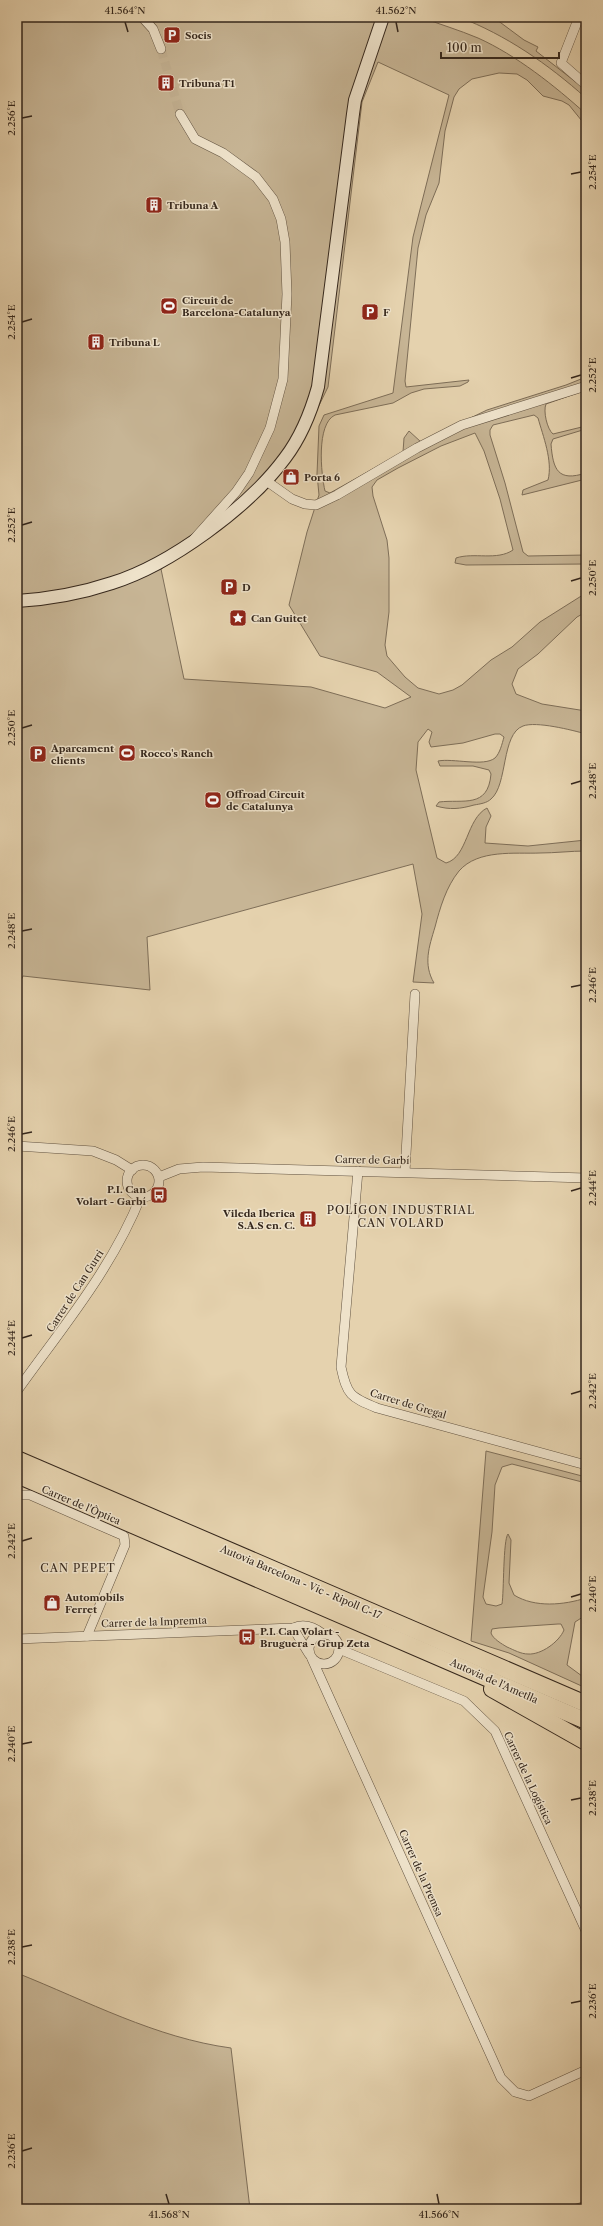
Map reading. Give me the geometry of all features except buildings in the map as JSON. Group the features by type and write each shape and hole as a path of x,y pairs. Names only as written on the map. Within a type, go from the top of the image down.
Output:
{"highway":[{"name":"Autovia Barcelona - Vic - Ripoll C-17","path":"17,1459 586,1704"},
{"name":"Autovia Barcelona - Vic - Ripoll C-17","path":"17,1475 402,1640"},
{"name":"Autovia de l'Ametlla","path":"402,1640 586,1722"},
{"path":"402,1640 586,1742"}],"street":[{"path":"142,17 153,29 160,49"},
{"path":"17,601 62,596 113,583 140,572 192,541 235,508 265,480 294,444 314,404 318,387 355,100 383,17"},
{"path":"580,17 561,63 586,85"},
{"path":"180,114 195,139 223,153 256,176 273,199 281,219 285,242 287,294 283,379 270,428 249,473 236,492 196,534 192,541"},
{"path":"265,480 292,499 305,504 316,505 367,478 417,448 462,425 586,386"},
{"path":"405,1172 415,994"},
{"path":"17,1146 92,1151 116,1160 132,1170"},
{"path":"148,1165 156,1171 159,1177 158,1185 154,1192 146,1196 133,1193 128,1186 128,1175 136,1166 148,1165"},
{"name":"Carrer de Garbí","path":"159,1177 179,1169 203,1167 586,1178"},
{"name":"Carrer de Gregal","path":"358,1171 341,1367 345,1385 354,1399 377,1408 586,1465"},
{"name":"Carrer de Can Gurri","path":"17,1391 75,1314 130,1223 141,1196"},
{"name":"Carrer de l'Òptica","path":"17,1497 30,1495 124,1536 125,1545 86,1636"},
{"name":"Carrer de la Impremta","path":"17,1639 292,1628 306,1625 316,1628 323,1634"},
{"path":"292,1628 311,1657 320,1664 329,1664 337,1658 339,1649 336,1640 323,1634 311,1641 311,1657"},
{"name":"Carrer de la Logística","path":"339,1649 464,1701 495,1731 586,1930"},
{"name":"Carrer de la Premsa","path":"311,1657 501,2078 515,2092 529,2096 586,2070"}],"shaded area":[{"path":"17,17 420,17 478,38 521,62 574,103 586,114 586,126 569,105 562,101 543,96 527,80 517,74 499,73 472,79 459,89 454,97 445,131 439,183 426,215 418,248 405,381 406,387 469,380 460,386 424,389 411,393 393,403 335,415 329,420 322,439 322,473 325,491 330,493 403,452 404,438 409,431 421,442 487,410 566,385 586,377 586,390 546,404 545,415 547,424 553,434 586,426 586,429 553,439 551,444 553,461 559,472 563,475 569,476 586,473 586,479 522,495 523,490 548,480 548,457 538,418 534,415 493,425 490,430 490,435 505,483 523,552 528,556 586,555 586,564 466,565 455,563 456,558 463,556 493,556 513,550 500,499 484,451 475,433 441,446 398,468 377,480 372,487 373,496 387,540 389,558 389,612 385,645 387,656 405,677 418,688 439,694 453,690 462,685 491,660 512,647 540,622 586,593 586,612 577,617 538,654 518,669 512,684 516,694 542,704 586,711 586,734 545,725 523,726 516,731 511,739 500,783 491,799 483,803 455,808 436,806 439,802 465,801 480,797 485,793 489,785 491,774 489,770 473,766 440,766 438,761 490,761 498,754 504,737 500,734 495,734 463,743 431,747 429,742 432,732 428,729 418,742 416,770 437,858 446,863 459,853 475,820 480,813 487,808 491,816 486,827 485,843 528,846 586,840 586,851 497,854 476,859 467,864 454,877 441,905 428,955 429,969 434,983 413,982 422,914 413,864 147,937 150,990 23,976 17,989","holes":["378,62 449,95 413,237 393,393 324,415 319,426 317,474 319,495 307,532 289,605 320,656 377,672 411,697 385,708 311,687 184,679 161,569 214,533 309,426 328,387 362,102"]},
{"path":"459,17 493,17 524,40 538,47 536,51 586,90 586,98 542,62 493,32"},
{"path":"486,1451 586,1477 586,1483 512,1464 502,1467 495,1485 492,1532 483,1597 486,1604 496,1606 502,1604 505,1546 508,1534 511,1540 509,1583 514,1595 540,1604 559,1604 586,1598 586,1615 575,1622 567,1665 586,1679 586,1688 509,1653 471,1641","holes":["561,1624 564,1630 562,1635 549,1647 533,1654 518,1652 507,1647 500,1643 491,1633 492,1629 499,1628"]},
{"path":"17,1973 149,2027 203,2043 231,2048 250,2209 17,2209"},
{"path":"586,2201 586,2209 561,2209"}],"tunnel":[{"path":"161,49 180,114"}],"place":[{"name":"Socis","path":"172,35"},
{"name":"Tribuna T1","path":"166,83"},
{"name":"Tribuna A","path":"154,205"},
{"name":"Circuit de Barcelona-Catalunya","path":"169,306"},
{"name":"F","path":"370,312"},
{"name":"Tribuna L","path":"96,342"},
{"name":"Porta 6","path":"291,477"},
{"name":"D","path":"229,587"},
{"name":"Can Guitet","path":"238,618"},
{"name":"Rocco's Ranch","path":"127,753"},
{"name":"Aparcament clients","path":"38,754"},
{"name":"Offroad Circuit de Catalunya","path":"213,800"},
{"name":"P.I. Can Volart - Garbí","path":"159,1195"},
{"name":"Vileda Iberica S.A.S en. C.","path":"308,1219"},
{"name":"Automobils Ferret","path":"52,1603"},
{"name":"P.I. Can Volart - Bruguera - Grup Zeta","path":"247,1637"}],"district":[{"name":"POLÍGON INDUSTRIAL CAN VOLARD","path":"401,1216"},
{"name":"CAN PEPET","path":"78,1568"}]}
